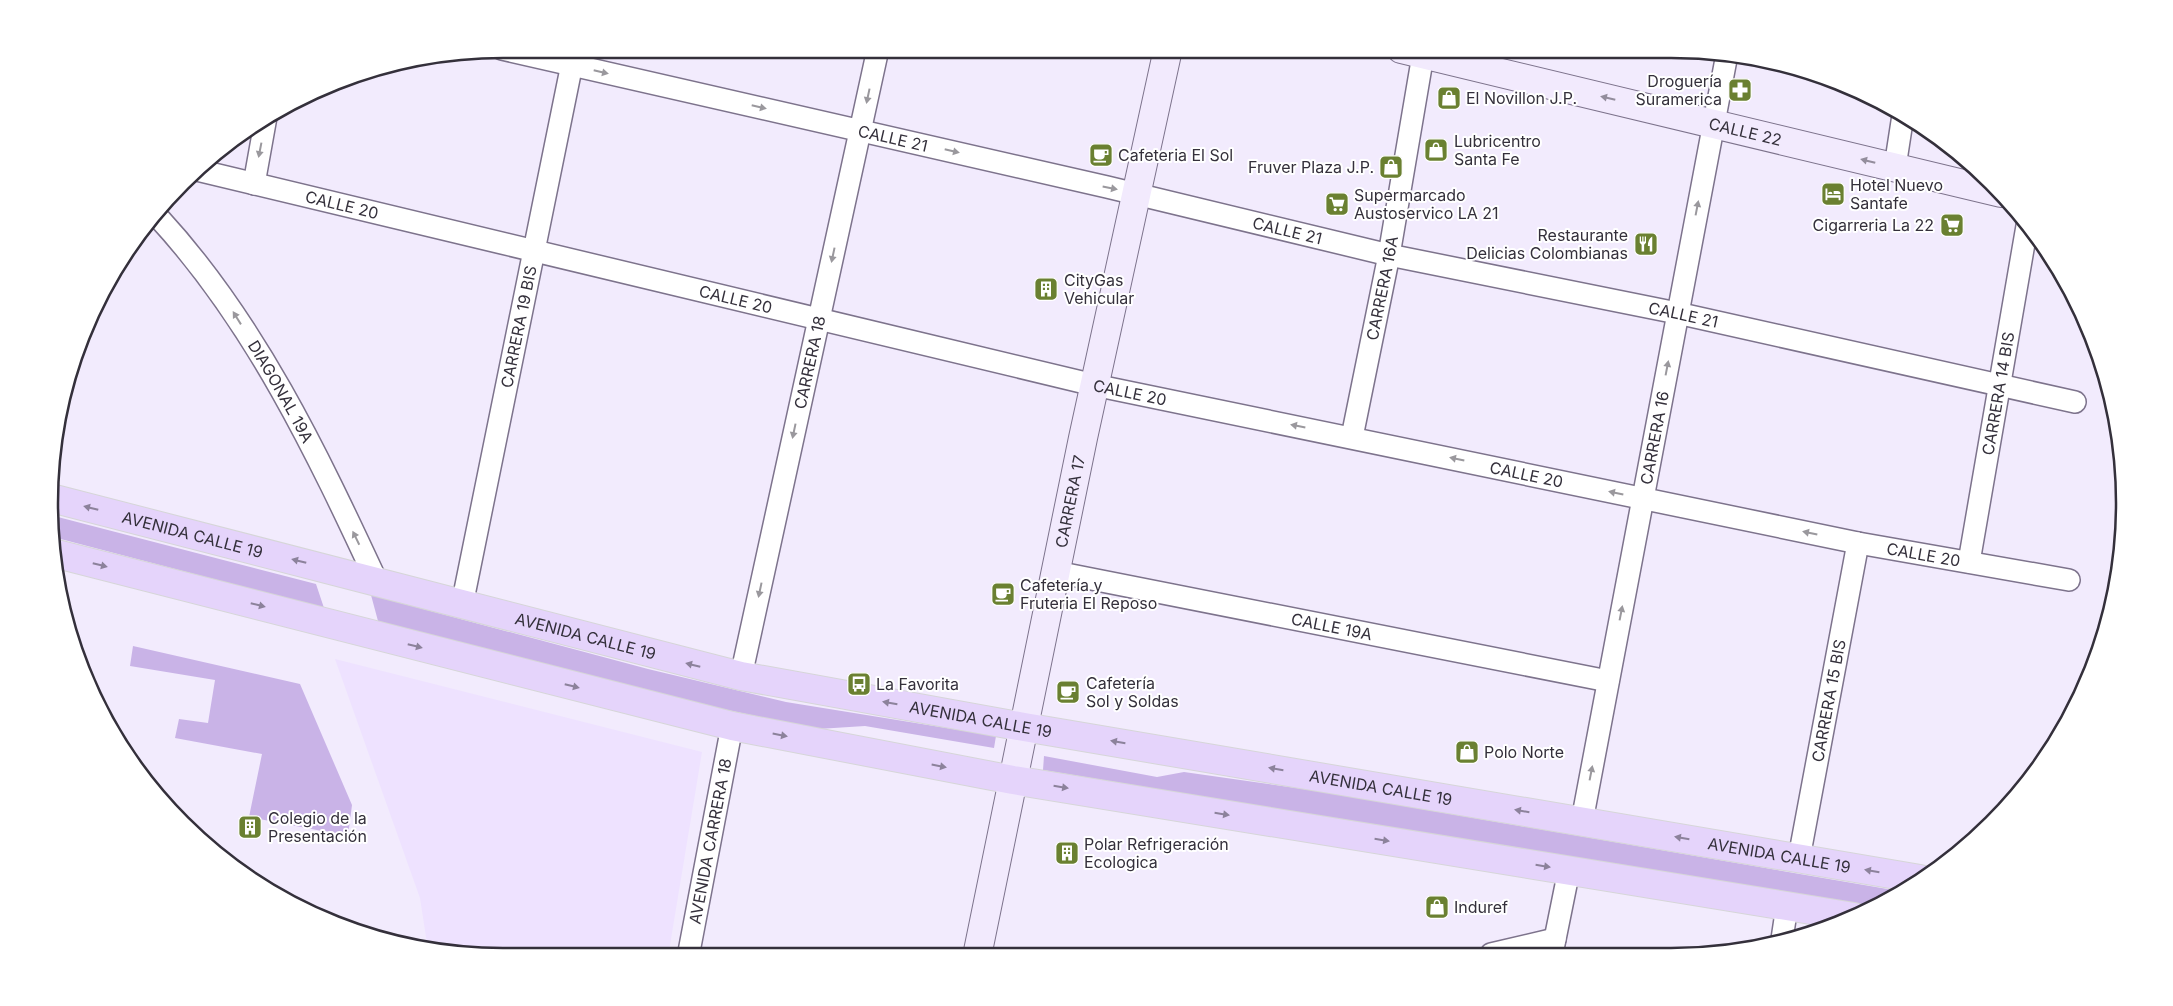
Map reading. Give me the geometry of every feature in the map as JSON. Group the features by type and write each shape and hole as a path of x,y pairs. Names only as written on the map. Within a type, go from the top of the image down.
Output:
{"main road":[{"name":"AVENIDA CALLE 19","path":"58,500 741,676 1911,877"},
{"path":"60,555 732,726 1013,780 1841,915"}],"street":[{"name":"CARRERA 19 BIS","path":"462,605 574,58"},
{"name":"CALLE 21","path":"578,58 860,130 1390,255 1678,313 2075,402"},
{"name":"CARRERA 18","path":"741,676 876,58"},
{"name":"CARRERA 17","path":"979,948 1094,385 1166,58"},
{"name":"CARRERA 16A","path":"1352,437 1390,255 1415,58"},
{"name":"CALLE 22","path":"1445,58 1987,190"},
{"name":"CARRERA 16","path":"1582,821 1726,61"},
{"path":"1895,167 1903,123"},
{"path":"254,184 264,127"},
{"name":"CALLE 20","path":"205,172 1094,385 1858,543 2069,580"},
{"name":"DIAGONAL 19A","path":"160,219 229,305 275,378 318,460 377,582"},
{"name":"CARRERA 14 BIS","path":"1969,562 2025,235"},
{"name":"CARRERA 15 BIS","path":"1800,858 1858,543"},
{"name":"CALLE 19A","path":"1056,572 1608,681"},
{"name":"AVENIDA CARRERA 18","path":"690,948 732,726"},
{"path":"1554,947 1569,870"},
{"path":"1783,934 1788,906"}],"shaded area":[{"path":"58,517 316,584 324,608 59,538"},
{"path":"371,595 648,669 786,702 996,736 994,748 865,726 818,729 694,703 378,621"},
{"path":"133,646 300,684 352,805 348,836 249,817 262,754 175,738 179,719 208,723 215,680 130,666"},
{"path":"335,659 702,752 669,948 474,948 427,942 420,898"},
{"path":"1044,756 1157,777 1184,772 1317,791 1892,890 1867,903 1856,906 1043,770"}],"place":[{"name":"Droguería Suramerica","path":"1740,90"},
{"name":"El Novillon J.P.","path":"1449,98"},
{"name":"Lubricentro Santa Fe","path":"1436,150"},
{"name":"Cafeteria El Sol","path":"1101,155"},
{"name":"Fruver Plaza J.P.","path":"1391,167"},
{"name":"Hotel Nuevo Santafe","path":"1833,194"},
{"name":"Supermarcado Austoservico LA 21","path":"1337,204"},
{"name":"Cigarreria La 22","path":"1952,225"},
{"name":"Restaurante Delicias Colombianas","path":"1646,244"},
{"name":"CityGas Vehicular","path":"1046,289"},
{"name":"Cafetería y Fruteria El Reposo","path":"1003,594"},
{"name":"La Favorita","path":"859,684"},
{"name":"Cafetería Sol y Soldas","path":"1068,692"},
{"name":"Polo Norte","path":"1467,752"},
{"name":"Colegio de la Presentación","path":"250,827"},
{"name":"Polar Refrigeración Ecologica","path":"1067,853"},
{"name":"Induref","path":"1437,907"}]}
